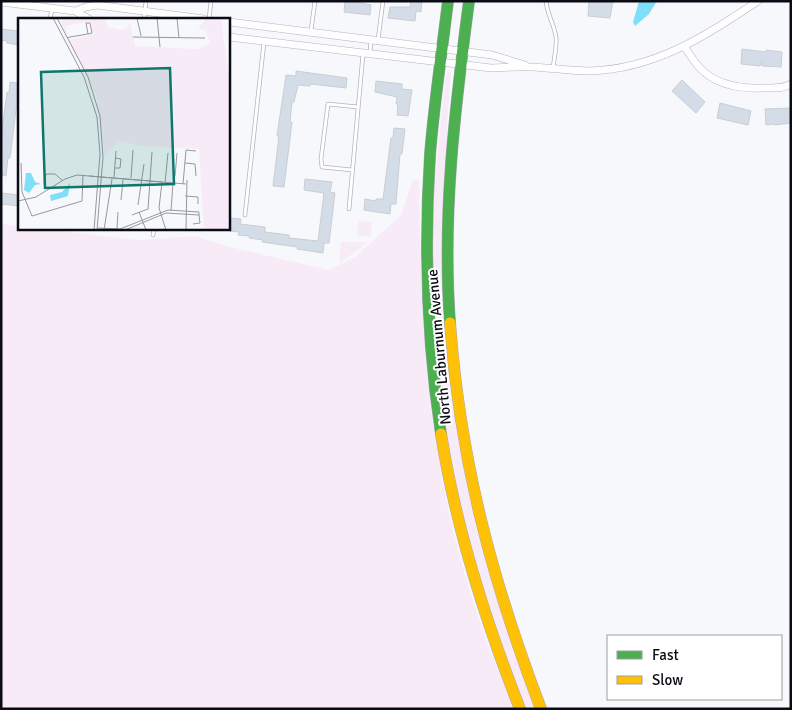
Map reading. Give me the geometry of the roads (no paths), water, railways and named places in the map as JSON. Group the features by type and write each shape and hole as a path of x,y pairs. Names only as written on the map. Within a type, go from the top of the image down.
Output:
{"main road":[{"name":"North Laburnum Avenue","path":"448,1 429,176 427,250 430,343 440,429 464,547 489,628 520,709"},
{"name":"North Laburnum Avenue","path":"469,1 451,160 447,233 448,297 454,380 467,467 483,539 505,611 541,709"}],"street":[{"path":"75,11 76,1"},
{"path":"230,37 491,68 533,67 589,71 625,67 657,59 684,46 758,1"},
{"path":"5,2 75,11 87,18"},
{"path":"75,11 97,5 144,15 189,18"},
{"path":"230,22 492,55 533,67"},
{"path":"684,46 701,69 725,83 749,88 783,87 791,84"}],"lane":[{"path":"144,15 146,1"},
{"path":"209,18 211,1"},
{"path":"311,32 315,1"},
{"path":"349,209 358,107 366,54 375,40 383,1"},
{"path":"546,1 556,39 553,69"},
{"path":"50,18 52,8"},
{"path":"245,215 264,41"},
{"path":"352,170 322,167 321,159 328,104 358,107"},
{"path":"153,235 154,230"}],"water":[{"path":"639,1 657,1 649,14 635,26 633,22"}]}
